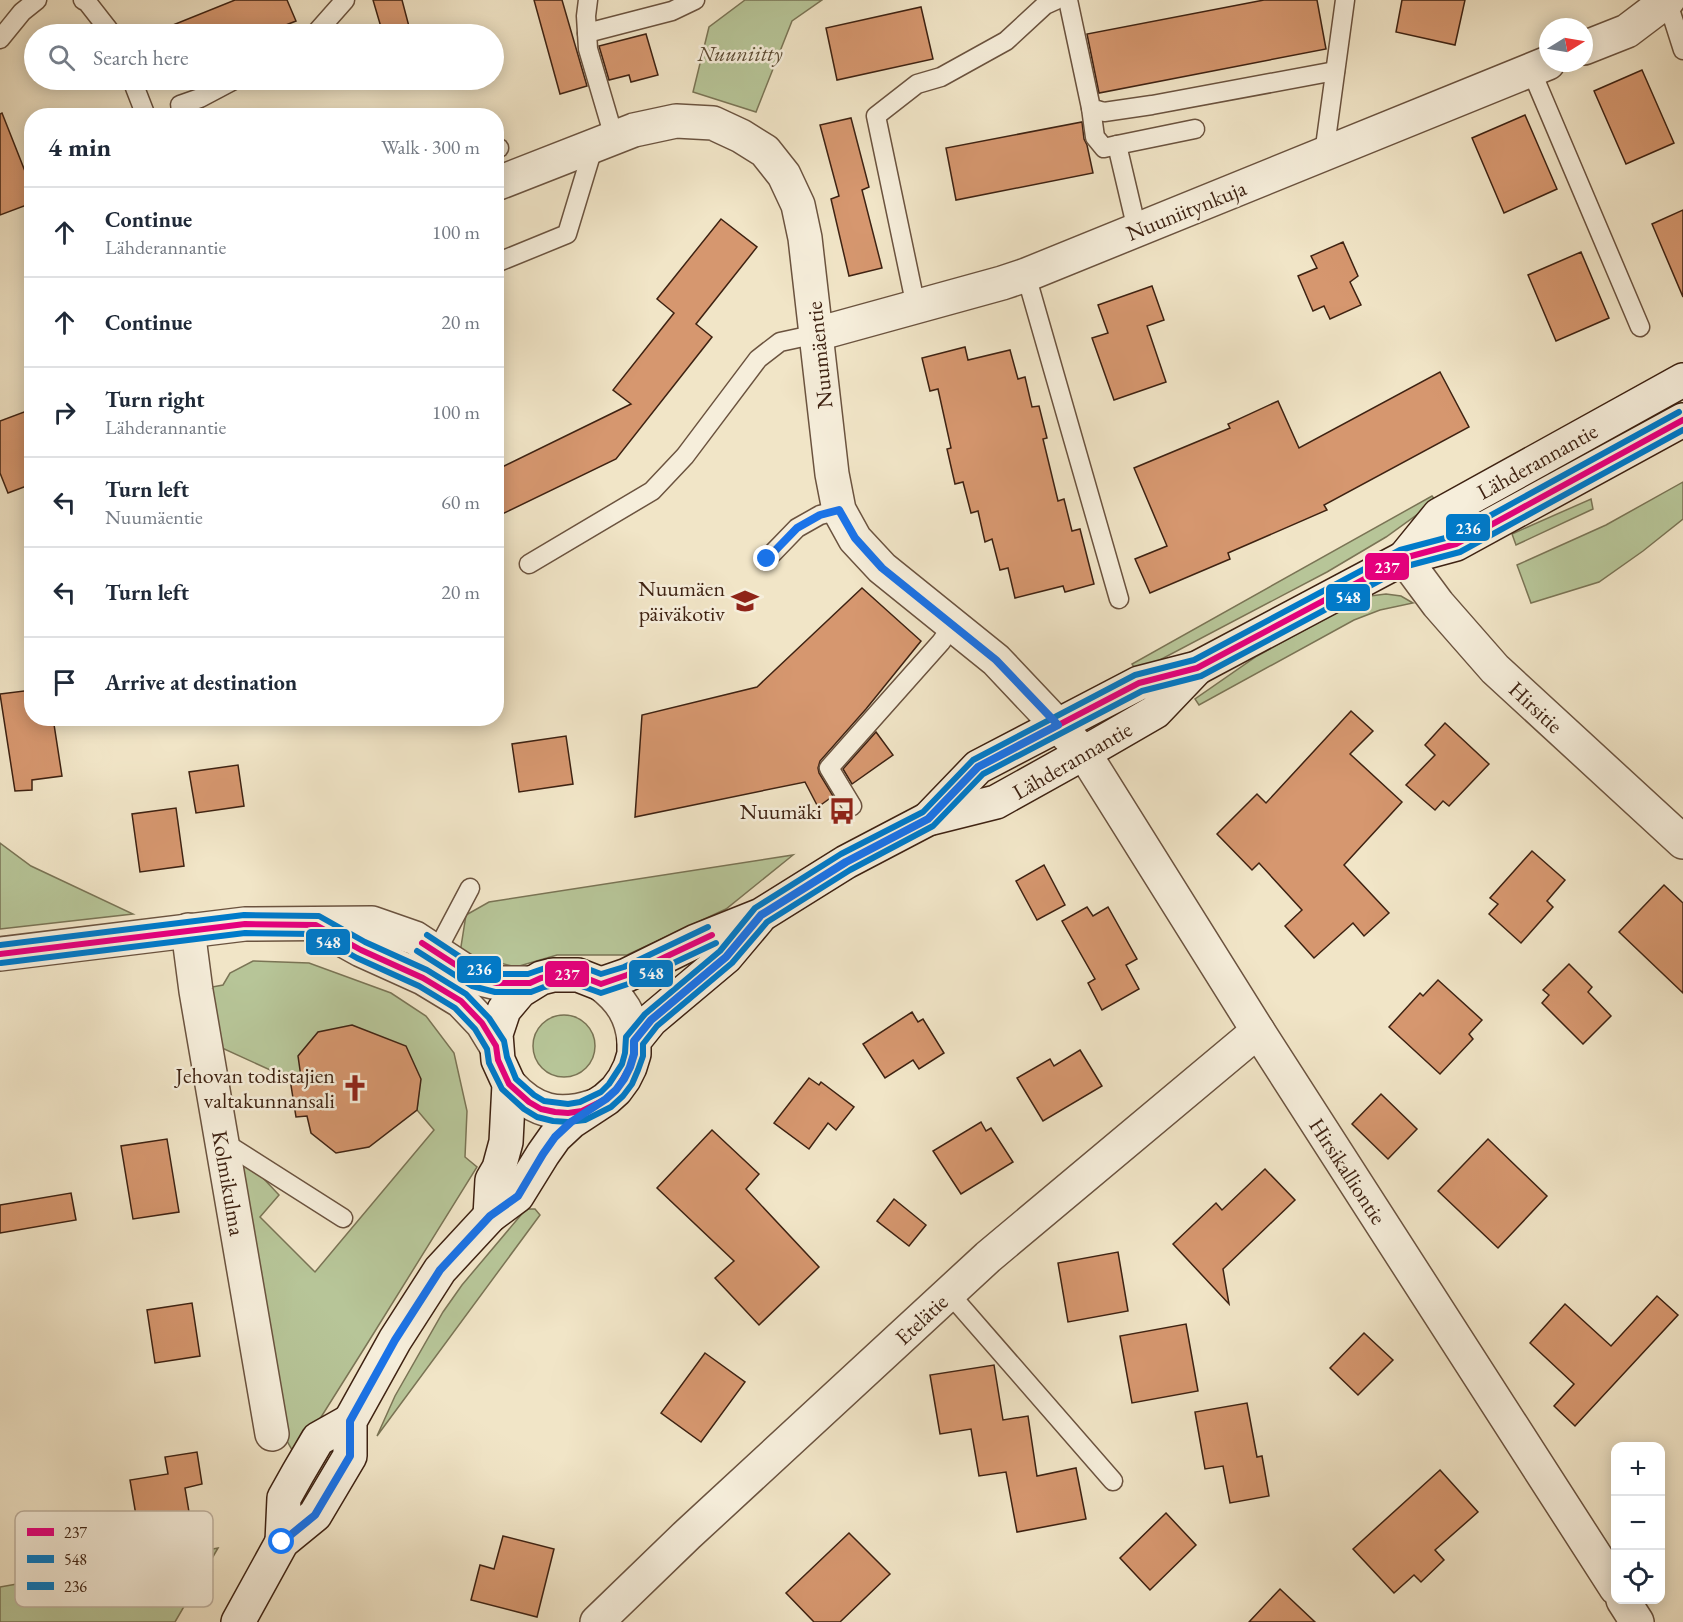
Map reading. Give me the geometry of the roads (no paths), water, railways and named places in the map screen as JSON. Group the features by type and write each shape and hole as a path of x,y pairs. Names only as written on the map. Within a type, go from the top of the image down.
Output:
{"street":[{"path":"1593,44 1627,31 1668,0"},
{"name":"Nuuniitynkuja","path":"817,334 1026,275 1539,67"},
{"name":"Nuumäentie","path":"504,181 634,130 676,121 713,123 741,136 765,151 784,175 798,205 806,238 832,474 839,510 855,538 882,568 996,660 1084,753"},
{"name":"Lähderannantie","path":"1404,558 1439,514 1683,380"},
{"name":"Lähderannantie","path":"928,819 978,767 1139,683 1197,668 1404,558 1456,544 1683,420"},
{"name":"Hirsitie","path":"1404,558 1438,604 1495,669 1683,842"},
{"name":"Lähderannantie","path":"601,984 627,975 696,941 761,915 846,862 928,819 996,802 1155,712 1197,668"},
{"name":"Hirsikalliontie","path":"1084,753 1258,1031 1611,1580"},
{"name":"Lähderannantie","path":"634,1041 651,1020 726,957 761,915"},
{"path":"0,954 245,924 372,923 415,938 429,965 482,1023 496,1046"},
{"name":"Kolmikulma","path":"188,930 272,1434"},
{"path":"429,965 497,982 530,983"},
{"path":"238,1622 244,1607 282,1542 284,1498 318,1439 350,1421 395,1340 440,1270 490,1216 518,1196 555,1137 571,1122 611,1095 630,1067 634,1054 633,1027 621,1002 601,984 584,977 566,974 541,978 530,983 520,990 504,1010 496,1034 498,1060 509,1084 541,1109 568,1113 594,1106"},
{"name":"Etelätie","path":"597,1622 687,1534 988,1257 1258,1031"},
{"path":"490,1216 492,1180 499,1168 506,1142 509,1084"},
{"path":"1626,1604 1637,1622"}],"lane":[{"path":"0,39 22,12 37,0"},
{"path":"83,0 104,24"},
{"path":"324,24 345,0"},
{"path":"504,260 567,234 604,141 588,49 586,16 588,0"},
{"path":"587,33 672,11 696,0"},
{"path":"916,307 876,116 917,84 941,77 1006,41 1046,5 1056,0"},
{"path":"1068,0 1095,137 1104,148 1195,129"},
{"path":"1324,154 1345,0"},
{"path":"1668,0 1683,50"},
{"path":"1091,108 1104,112 1152,105 1335,71"},
{"path":"1541,72 1640,327"},
{"path":"136,90 143,108"},
{"path":"180,105 216,90"},
{"path":"1116,146 1137,230"},
{"path":"1026,275 1119,599"},
{"path":"529,564 652,491 686,456 758,359 780,342 817,334"},
{"path":"767,559 797,528 820,515 839,510"},
{"path":"852,806 829,768 953,625"},
{"path":"429,965 470,888"},
{"path":"222,1141 343,1218"},
{"path":"949,1293 1113,1481"}],"place":[{"name":"Nuumäen päiväkotiv","path":"745,601"},
{"name":"Nuumäki","path":"842,811"},
{"name":"Jehovan todistajien valtakunnansali","path":"355,1088"}],"park label":[{"name":"Nuuniitty","path":"740,53"}]}
